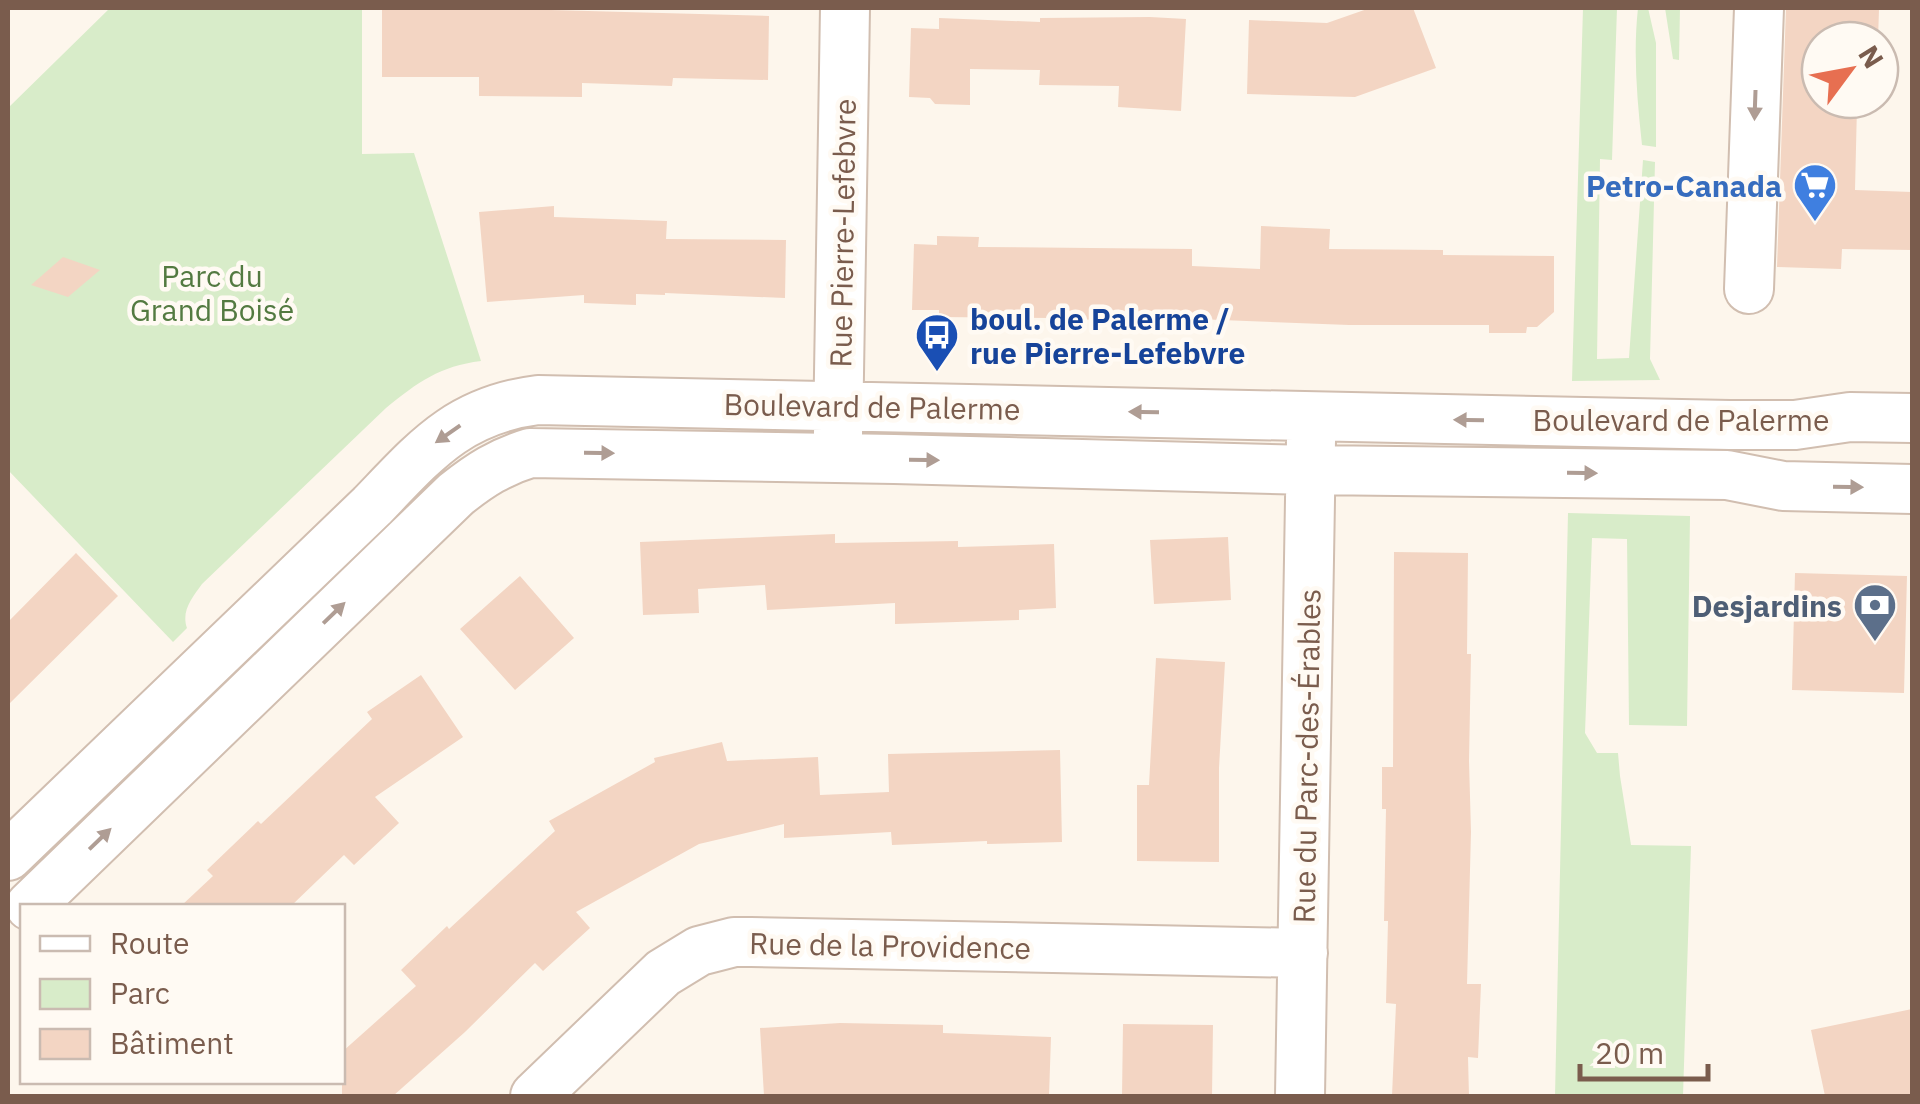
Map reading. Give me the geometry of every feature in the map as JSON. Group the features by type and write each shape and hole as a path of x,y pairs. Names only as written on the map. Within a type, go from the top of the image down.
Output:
{"street":[{"name":"Rue Pierre-Lefebvre","path":"838,458 845,8"},
{"path":"1749,288 1758,8"},
{"name":"Boulevard de Palerme","path":"8,856 427,450 449,431 493,409 538,400 1730,425 1912,418"},
{"name":"Rue du Parc-des-Érables","path":"1300,1096 1312,416"},
{"path":"1728,476 1730,425"},
{"name":"Boulevard de Palerme","path":"32,904 456,494 480,474 530,453 1728,476 1783,486 1912,488"},
{"name":"Rue de la Providence","path":"535,1096 664,973 699,950 716,945 770,942 1303,953"}],"green space":[{"name":"Parc du Grand Boisé","path":"110,8 362,8 362,154 414,153 481,361 430,377 386,408 202,584 186,610 187,628 173,642 8,470 8,108"},
{"path":"1583,8 1617,8 1612,160 1600,159 1597,359 1629,358 1643,160 1655,162 1650,359 1660,380 1572,381"},
{"path":"1638,8 1648,8 1656,43 1656,147 1642,145 1636,76"},
{"path":"1665,8 1680,8 1679,60 1673,59"},
{"path":"1568,513 1690,516 1687,726 1629,725 1627,539 1592,538 1585,733 1597,753 1618,753 1631,845 1691,846 1683,1096 1555,1096"}],"building":[{"path":"382,8 551,8 769,16 768,80 673,78 672,86 582,83 582,97 479,96 479,77 382,77"},
{"path":"1370,8 1413,8 1436,68 1355,97 1247,94 1249,20 1327,23"},
{"path":"1786,8 1879,9 1879,20 1800,20 1800,120 1857,120 1855,190 1912,192 1912,250 1842,249 1841,269 1777,267"},
{"path":"939,18 1040,22 1040,18 1186,19 1181,111 1118,107 1119,86 1039,85 1040,70 970,69 970,105 935,104 930,98 909,97 911,28 939,29"},
{"path":"554,206 554,217 667,221 666,239 786,240 785,298 665,293 636,294 636,305 584,303 584,295 487,302 479,212"},
{"path":"1261,226 1330,229 1329,249 1554,256 1554,312 1537,327 1527,327 1526,333 1489,333 1489,325 939,317 939,310 912,310 914,244 937,245 937,236 979,237 978,247 1192,249 1192,266 1260,269"},
{"path":"63,257 100,270 68,297 31,285"},
{"path":"835,534 835,543 958,541 958,547 1054,544 1056,608 1019,610 1019,620 895,624 895,603 767,610 765,585 698,589 699,613 643,615 640,542"},
{"path":"1228,537 1231,600 1154,604 1150,540"},
{"path":"1394,552 1468,553 1471,832 1467,984 1481,984 1478,1058 1468,1057 1469,1096 1392,1096 1396,1004 1386,1003 1388,921 1384,921 1386,809 1382,809 1382,767 1393,767"},
{"path":"76,553 118,596 8,705 8,622"},
{"path":"1795,573 1907,576 1904,693 1792,690"},
{"path":"520,576 574,638 515,690 460,629"},
{"path":"1156,658 1225,662 1219,862 1137,861 1137,785 1149,785"},
{"path":"421,675 463,737 375,797 399,823 354,865 344,855 293,904 183,904 213,876 207,870 372,719 367,712"},
{"path":"722,742 727,761 818,757 820,795 889,792 888,754 1060,750 1062,842 892,845 891,832 784,838 784,824 699,844 576,912 590,928 543,971 535,963 393,1096 342,1096 345,1049 416,986 401,970 555,831 549,821 655,762 654,758"},
{"path":"1912,1009 1912,1096 1825,1096 1811,1030"},
{"path":"840,1023 943,1025 943,1033 1051,1037 1049,1096 764,1096 760,1028"},
{"path":"1123,1024 1213,1025 1212,1096 1122,1096"}],"place":[{"name":"Petro-Canada","path":"1815,223"},
{"name":"boul. de Palerme / rue Pierre-Lefebvre","path":"937,373"},
{"name":"Desjardins","path":"1875,643"}]}
